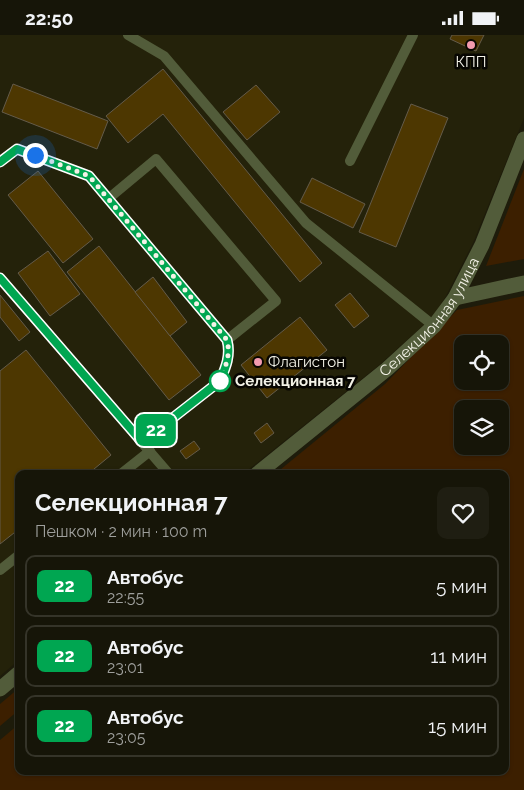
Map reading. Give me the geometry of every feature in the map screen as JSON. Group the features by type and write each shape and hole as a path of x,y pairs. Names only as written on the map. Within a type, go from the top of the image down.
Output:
{"street":[{"name":"Селекционная улица","path":"262,470 387,369 434,326 455,297 482,245 524,139"},
{"path":"455,297 524,283"},
{"path":"0,689 15,676"}],"lane":[{"path":"128,35 164,56 306,223 434,326"},
{"path":"350,161 413,35"},
{"path":"0,162 17,149 89,176 227,340 230,350 220,381 142,442"},
{"path":"108,199 156,159 276,301 227,340"},
{"path":"0,278 166,470"},
{"path":"126,470 150,451"},
{"path":"0,570 15,558"}],"shaded area":[{"path":"0,35 524,35 524,118 473,243 433,317 378,366 248,470 15,470 15,663 0,676"},
{"path":"524,169 524,259 486,266"},
{"path":"524,296 524,790 0,790 0,740 15,727 15,775 509,775 509,470 280,470 385,384 457,310"},
{"path":"15,691 15,713 0,726 0,704"}],"building":[{"name":"КПП","path":"452,35 484,35 476,51 450,39"},
{"path":"163,69 322,263 300,282 163,114 128,143 106,116"},
{"path":"13,84 108,121 97,149 2,112"},
{"path":"256,85 280,112 247,140 223,112"},
{"path":"411,104 448,118 396,247 359,232"},
{"path":"38,171 93,239 63,263 8,195"},
{"path":"312,178 365,204 353,228 300,202"},
{"path":"99,246 201,375 169,400 67,272"},
{"path":"48,251 80,294 50,316 18,273"},
{"path":"153,277 187,322 170,336 135,292"},
{"path":"350,293 369,316 354,328 335,305"},
{"path":"0,295 30,332 19,341 0,317"},
{"path":"300,317 327,350 267,398 241,365"},
{"path":"26,350 111,455 93,470 15,470 15,532 0,544 0,371"},
{"path":"267,423 274,433 261,443 254,433"},
{"path":"194,441 200,449 186,459 180,451"}],"bus line":[{"name":"22","path":"0,162 17,149 89,176 227,340 230,350 220,381 142,442 0,278"}],"place":[{"name":"КПП","path":"471,45"},
{"name":"Флагистон","path":"258,362"},
{"name":"Селекционная 7","path":"220,381"}],"route":[{"path":"35,155 89,176 227,340 230,350 220,381"}]}
